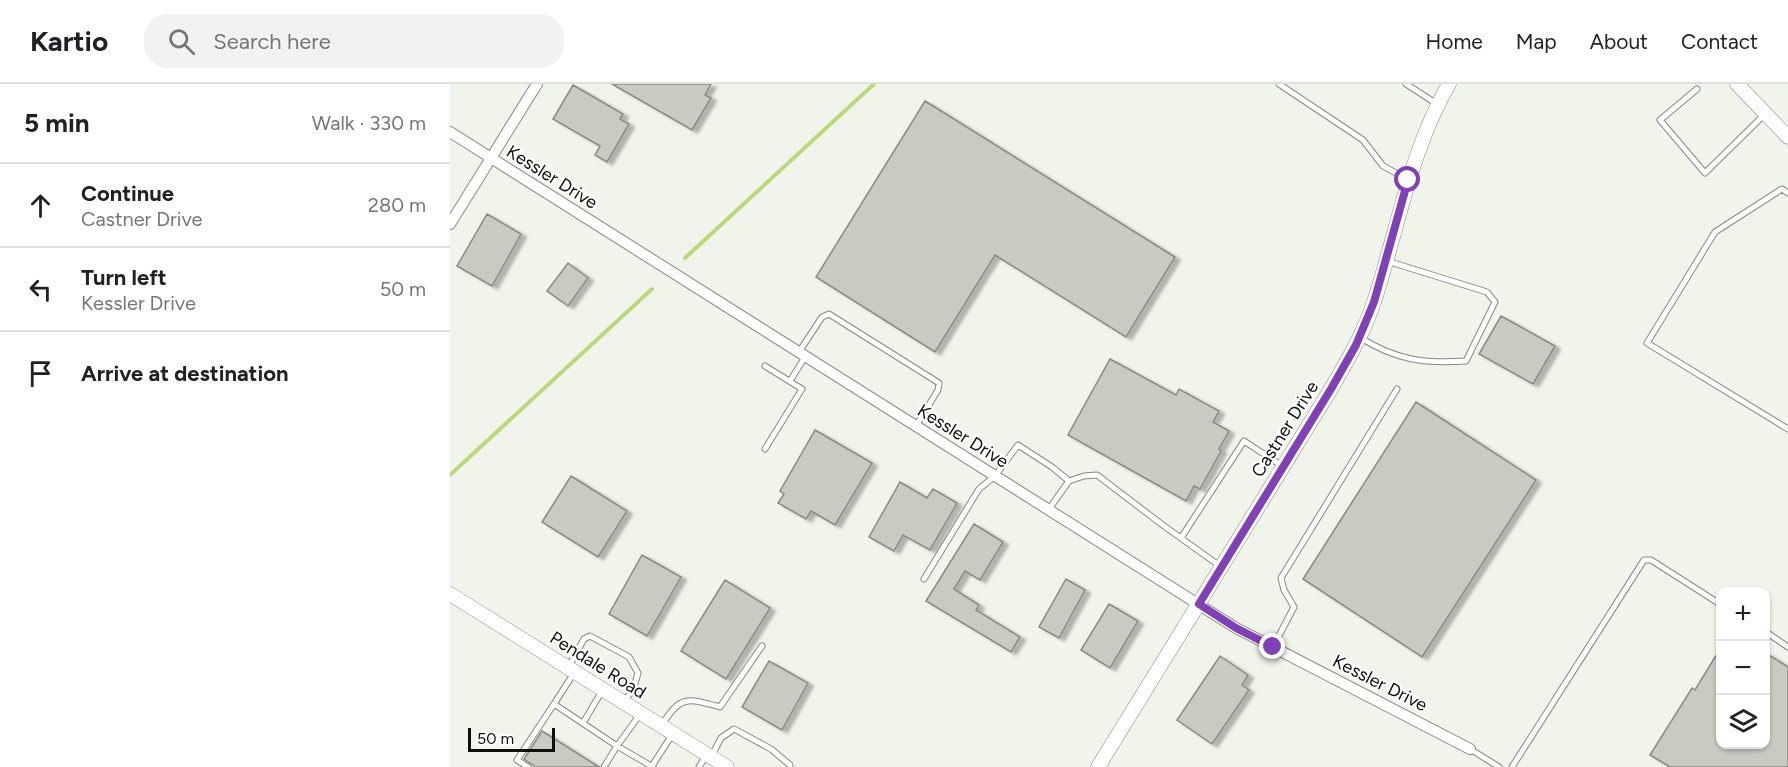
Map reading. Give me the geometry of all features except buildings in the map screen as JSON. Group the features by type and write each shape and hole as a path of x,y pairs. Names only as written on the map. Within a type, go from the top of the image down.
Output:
{"street":[{"path":"450,224 537,84"},
{"name":"Castner Drive","path":"1098,767 1331,389 1360,337 1374,302 1408,180 1437,104 1449,84"},
{"path":"1737,84 1788,136"},
{"name":"Kessler Drive","path":"450,132 1236,628 1470,749"},
{"name":"Pendale Road","path":"450,594 727,767"}],"lane":[{"path":"1279,84 1363,140 1383,166 1408,180"},
{"path":"1406,84 1437,104"},
{"path":"1697,89 1660,120 1705,173 1766,114"},
{"path":"1788,193 1782,189 1715,232 1647,343 1788,429"},
{"path":"1360,337 1381,350 1424,362 1466,360 1496,302 1486,291 1386,261"},
{"path":"790,381 822,317 829,314 939,383 938,390 916,426"},
{"path":"765,366 802,389 765,449"},
{"path":"1273,647 1294,607 1284,590 1281,578 1397,388"},
{"path":"1180,538 1244,441 1283,467"},
{"path":"924,579 979,489 995,476 1018,445 1069,481"},
{"path":"1049,509 1069,481 1097,475 1180,538 1222,566"},
{"path":"1512,767 1644,560 1651,560 1716,601"},
{"path":"1770,635 1788,646"},
{"path":"528,767 517,760 554,704 572,670 584,639 590,636 629,657 638,673 634,687 624,702"},
{"path":"554,704 617,746 652,766 667,730 671,710 683,702 703,702 720,707 762,646"},
{"path":"583,723 603,690"},
{"path":"604,767 640,713"},
{"path":"699,767 721,738 734,729 771,749 790,765 789,767"},
{"path":"1470,749 1499,767"}],"waterway":[{"path":"685,258 874,84"},
{"path":"450,475 652,289"}],"route":[{"path":"1273,647 1236,628 1199,604 1356,345 1374,302 1408,180"}]}
